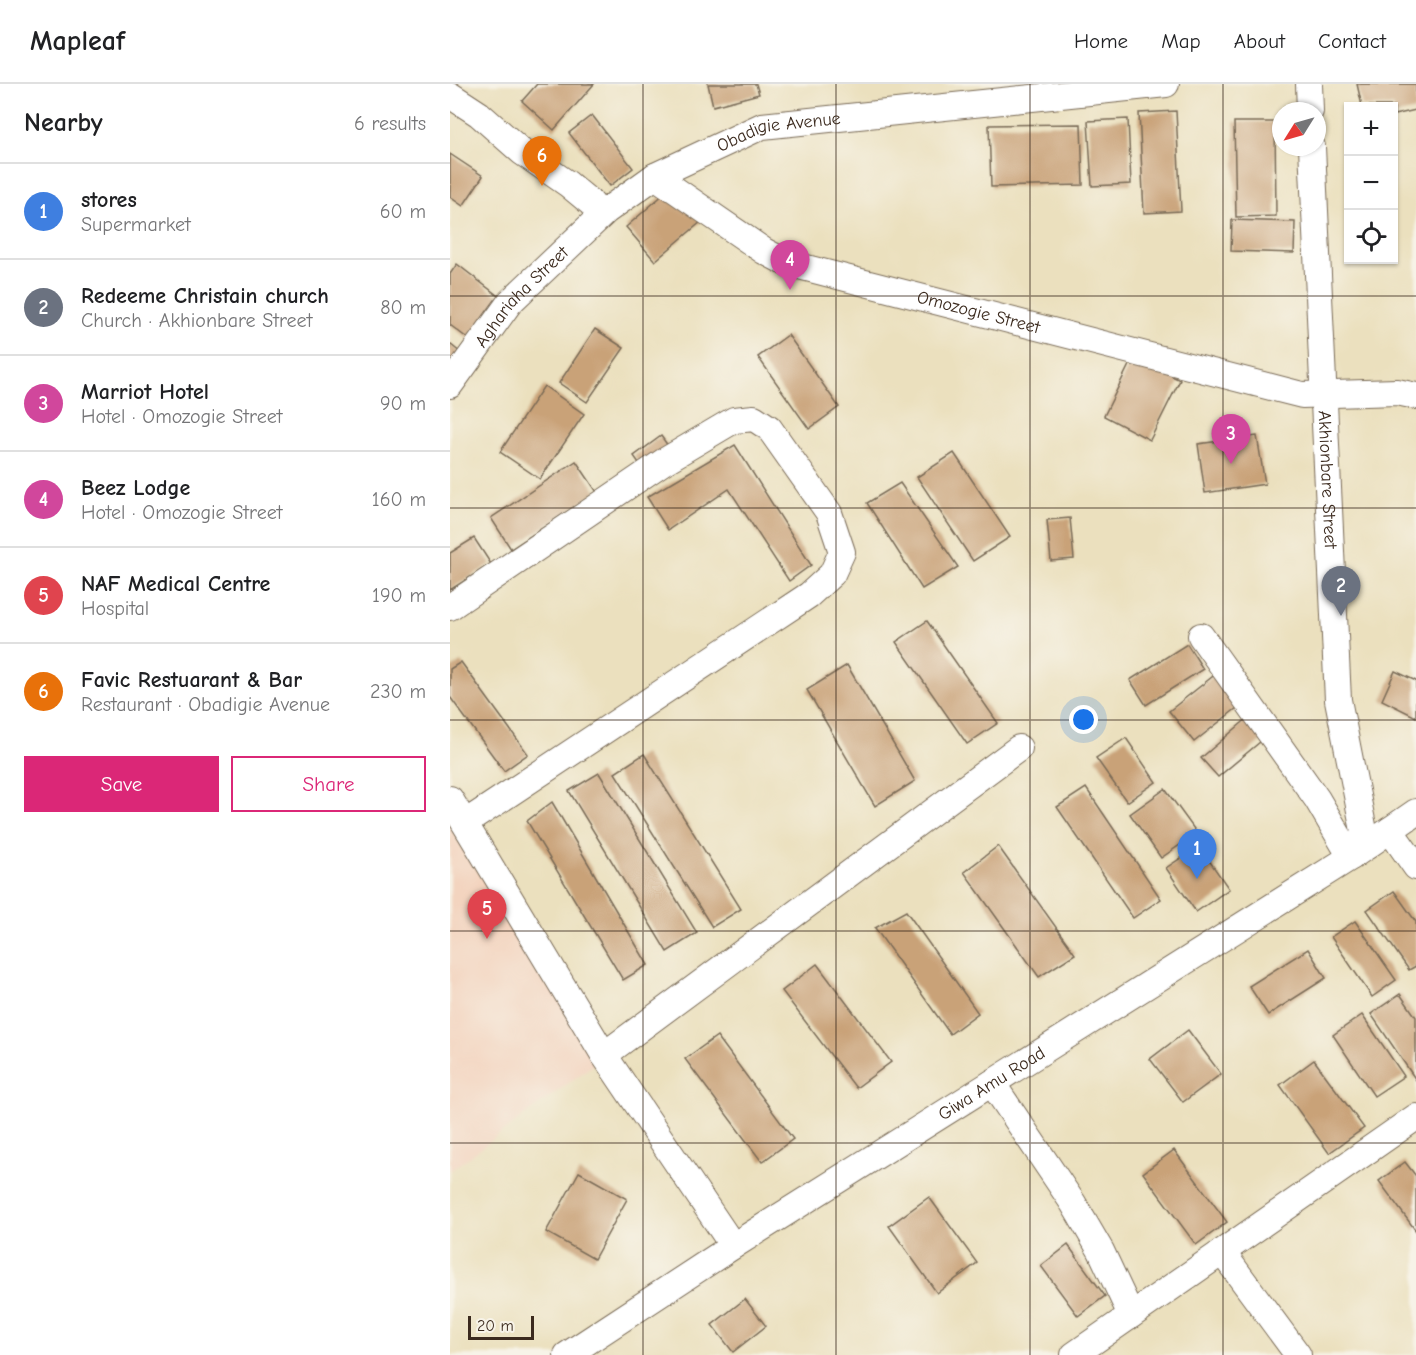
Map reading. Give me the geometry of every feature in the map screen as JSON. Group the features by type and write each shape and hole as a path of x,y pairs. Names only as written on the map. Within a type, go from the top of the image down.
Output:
{"street":[{"name":"Obadigie Avenue","path":"601,215 655,176 762,126 1166,84"},
{"path":"1309,84 1310,102"},
{"path":"450,94 479,114 522,152 568,184 591,203 601,215"},
{"name":"Akhionbare Street","path":"1312,156 1338,700 1359,852"},
{"name":"Omozogie Street","path":"655,176 764,251 787,263 1302,395 1397,392 1416,396"},
{"name":"Aghariaha Street","path":"450,385 510,302 601,215"},
{"path":"450,607 663,462 734,420 754,418 769,428 829,513 843,552 832,574 809,595 465,823"},
{"path":"1201,636 1317,799 1359,852"},
{"path":"604,1055 1019,748"},
{"path":"450,799 604,1055 733,1246"},
{"name":"Giwa Amu Road","path":"567,1355 733,1246 1359,852 1416,812"},
{"path":"1390,830 1416,867"},
{"path":"992,1083 1073,1203 1101,1251 1131,1315"},
{"path":"1074,1355 1416,1117"},
{"path":"1221,1252 1298,1355"}],"shaded area":[{"path":"450,817 597,1062 450,1171"}],"building":[{"path":"537,84 594,84 554,130 522,101"},
{"path":"708,84 756,84 759,94 713,106"},
{"path":"1357,84 1416,84 1416,110 1398,114 1398,102 1361,102"},
{"path":"1176,111 1181,211 1144,213 1139,113"},
{"path":"592,115 633,168 610,186 569,133"},
{"path":"1128,119 1131,184 1092,186 1088,121"},
{"path":"1234,122 1272,122 1272,156 1275,156 1276,216 1236,217"},
{"path":"1081,124 1083,185 991,187 989,125"},
{"path":"450,154 483,176 463,206 450,197"},
{"path":"673,186 702,221 655,261 626,227"},
{"path":"1232,220 1295,222 1294,253 1231,251"},
{"path":"457,264 502,299 471,341 450,325 450,274"},
{"path":"595,329 624,348 587,402 559,383"},
{"path":"788,335 839,407 809,429 758,357"},
{"path":"450,344 461,353 450,367"},
{"path":"1133,357 1180,380 1150,440 1104,416"},
{"path":"544,386 584,414 540,479 500,452"},
{"path":"661,436 673,453 646,473 634,456"},
{"path":"1257,436 1265,484 1205,493 1198,444"},
{"path":"735,445 811,565 789,581 729,489 668,530 647,497"},
{"path":"954,453 1010,537 973,561 917,477"},
{"path":"576,461 597,492 511,549 491,518"},
{"path":"900,483 958,567 922,589 867,503"},
{"path":"1070,518 1074,559 1051,561 1047,520"},
{"path":"474,538 491,564 450,590 450,553"},
{"path":"927,621 998,723 967,744 896,642"},
{"path":"1187,644 1203,669 1146,705 1130,680"},
{"path":"461,662 528,754 504,771 450,697 450,669"},
{"path":"847,665 915,781 875,806 807,690"},
{"path":"1395,671 1416,681 1416,717 1382,700"},
{"path":"1217,673 1242,704 1194,742 1169,711"},
{"path":"1249,717 1266,737 1218,777 1201,758"},
{"path":"1126,738 1156,782 1127,802 1096,758"},
{"path":"644,754 741,909 712,927 615,773"},
{"path":"599,773 697,933 667,952 569,791"},
{"path":"1086,788 1161,899 1133,918 1057,807"},
{"path":"1165,789 1197,833 1161,858 1130,814"},
{"path":"552,802 648,965 623,980 527,821"},
{"path":"998,846 1075,954 1039,977 964,872"},
{"path":"1199,846 1229,889 1196,912 1166,868"},
{"path":"1394,891 1416,922 1416,966 1409,970 1367,910"},
{"path":"906,911 978,1013 950,1034 875,928"},
{"path":"1355,921 1396,980 1372,997 1331,937"},
{"path":"1308,949 1326,978 1268,1015 1249,986"},
{"path":"817,964 891,1062 856,1088 782,991"},
{"path":"1400,994 1416,1017 1416,1080 1371,1014"},
{"path":"1362,1015 1404,1076 1374,1096 1333,1035"},
{"path":"1188,1030 1221,1074 1183,1102 1150,1059"},
{"path":"717,1036 793,1139 762,1162 685,1059"},
{"path":"1314,1060 1364,1128 1329,1153 1280,1085"},
{"path":"1174,1150 1227,1222 1196,1245 1143,1173"},
{"path":"1405,1162 1416,1176 1416,1231 1379,1181"},
{"path":"579,1172 627,1199 594,1259 546,1232"},
{"path":"929,1197 977,1263 937,1293 889,1226"},
{"path":"1068,1245 1105,1296 1078,1316 1041,1266"},
{"path":"745,1299 766,1326 733,1352 712,1325"}],"place":[{"name":"Favic Restuarant & Bar","path":"542,186"},
{"name":"Beez Lodge","path":"790,290"},
{"name":"Marriot Hotel","path":"1231,464"},
{"name":"Redeeme Christain church","path":"1341,616"},
{"name":"stores","path":"1197,879"},
{"name":"NAF Medical Centre","path":"487,939"}]}
